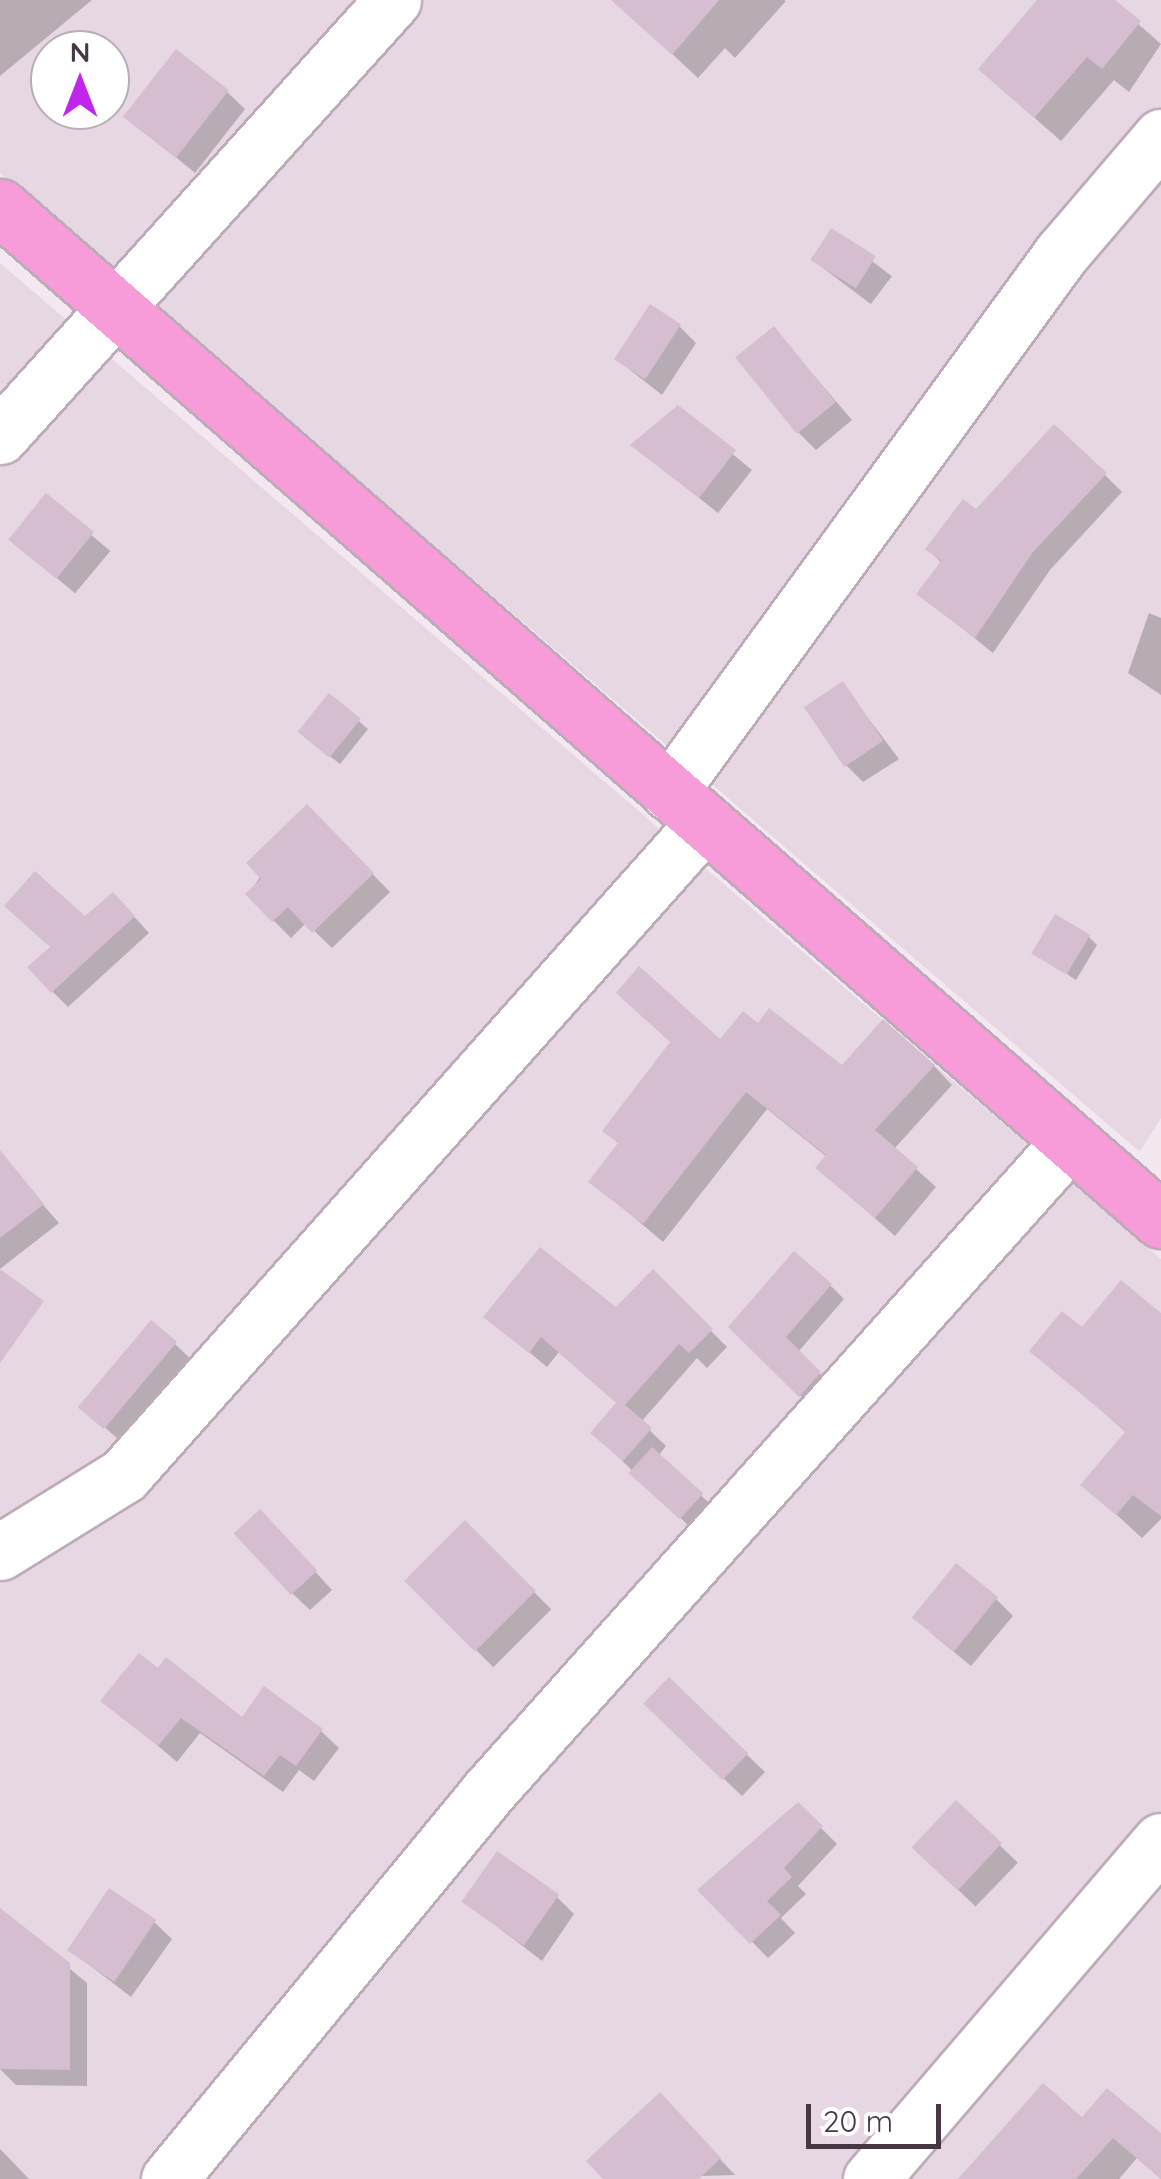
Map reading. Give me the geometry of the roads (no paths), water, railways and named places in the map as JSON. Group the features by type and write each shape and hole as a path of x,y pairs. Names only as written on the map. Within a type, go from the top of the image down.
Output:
{"main road":[{"path":"0,207 1068,1143 1161,1220"}],"street":[{"path":"0,436 113,305 393,0"},
{"path":"0,1552 124,1475 687,807 1061,254 1161,137"},
{"path":"169,2179 486,1794 1068,1143"},
{"path":"870,2179 1161,1841"}]}
